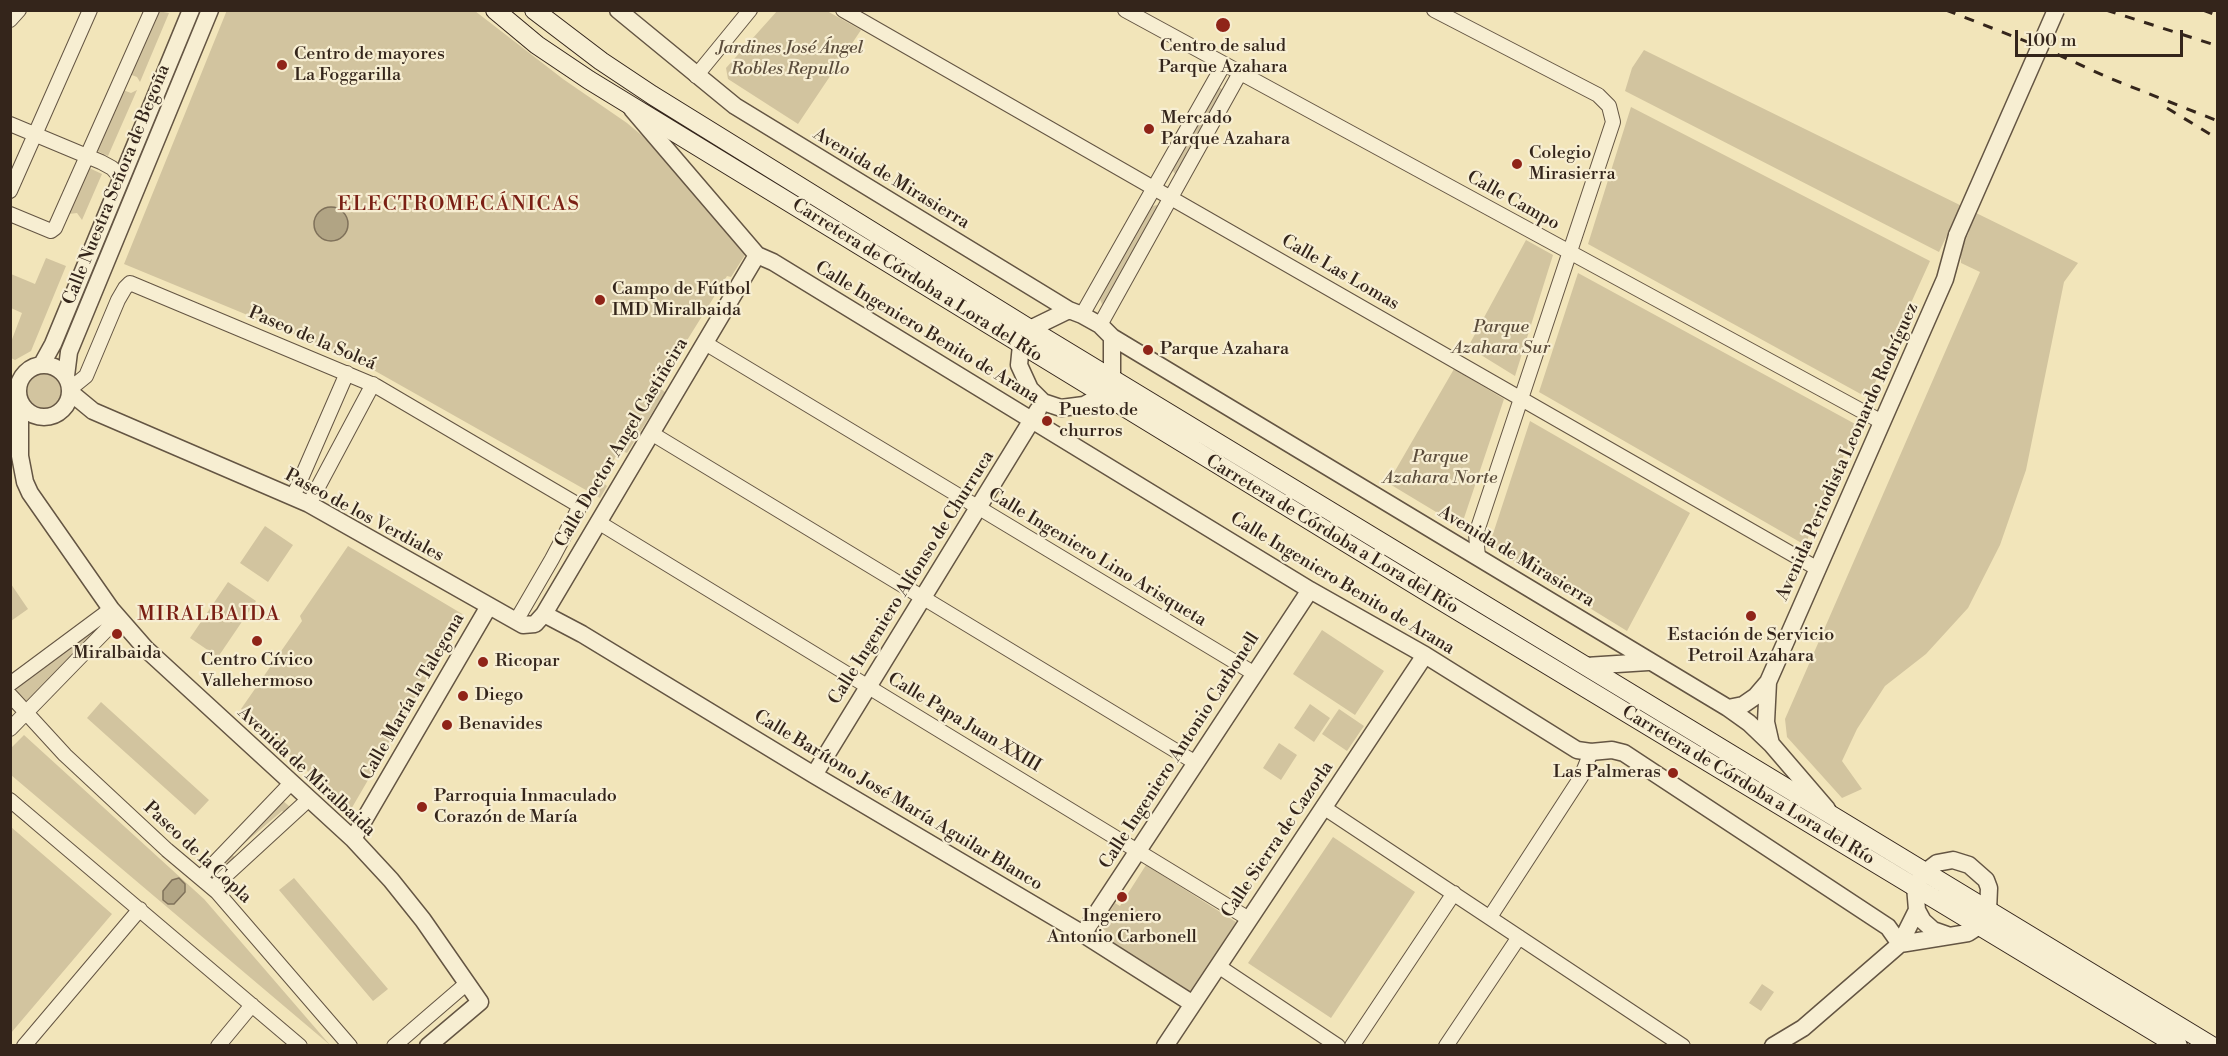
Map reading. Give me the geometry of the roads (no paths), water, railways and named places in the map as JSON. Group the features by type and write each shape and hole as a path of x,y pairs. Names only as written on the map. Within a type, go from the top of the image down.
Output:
{"main road":[{"name":"Carretera de Córdoba a Lora del Río","path":"495,10 537,45 626,102 1025,337 1112,379 1834,818 1919,880"},
{"name":"Carretera de Córdoba a Lora del Río","path":"534,10 601,61 652,95 1025,337 1102,395 1984,919 2212,1046"},
{"name":"Carretera de Córdoba a Lora del Río","path":"1984,919 2178,1046"}],"street":[{"path":"10,20 19,10"},
{"path":"10,191 90,10"},
{"name":"Calle Nuestra Señora de Begoña","path":"10,214 51,231 55,228 152,10"},
{"name":"Calle Nuestra Señora de Begoña","path":"42,364 53,344 190,10"},
{"name":"Calle Nuestra Señora de Begoña","path":"69,385 69,352 210,10"},
{"name":"Avenida de Mirasierra","path":"618,10 735,106 782,136 1455,542 1648,662 1728,708 1749,723 1772,745 1834,818"},
{"path":"696,76 750,10"},
{"name":"Calle Las Lomas","path":"843,10 1818,569"},
{"name":"Calle Campo","path":"1125,10 1882,422"},
{"path":"1434,10 1598,95 1609,106 1613,122 1476,534 1478,557"},
{"name":"Avenida Periodista Leonardo Rodríguez","path":"1728,708 1743,705 1756,696 1768,682 1946,279 1957,235 2056,10"},
{"path":"1224,64 1154,187 1076,313 1025,337 1019,365 1030,389 1043,402 1061,408 1084,405 1102,395 1112,379 1106,331 1172,197 1240,73"},
{"path":"626,102 757,255"},
{"path":"10,124 112,168 121,178"},
{"name":"Calle Doctor Angel Castiñeira","path":"544,614 757,255"},
{"name":"Calle Ingeniero Benito de Arana","path":"757,255 773,262 1310,590 1425,655 1577,750 1591,752 1612,750 1624,753 1888,927 1900,944"},
{"name":"Paseo de la Soleá","path":"69,385 86,376 118,300 130,283 373,384 580,506 516,621"},
{"name":"Calle Ingeniero Lino Arisqueta","path":"705,343 1255,674"},
{"path":"20,446 26,435 64,408 69,385 59,369 42,364 16,377 16,397 30,414 50,416"},
{"path":"292,497 347,373"},
{"path":"309,504 373,384"},
{"name":"Paseo de los Verdiales","path":"69,385 93,411"},
{"name":"Avenida de Miralbaida","path":"16,397 22,471 30,493 115,613 146,649 353,839 391,880 423,920 480,1002 428,1046"},
{"name":"Calle Ingeniero Alfonso de Churruca","path":"814,775 1043,402"},
{"name":"Paseo de los Verdiales","path":"50,416 72,411 93,411 309,504 516,621"},
{"path":"651,433 1196,763"},
{"name":"Calle Papa Juan XXIII","path":"598,522 1249,919"},
{"path":"1455,542 1465,541 1476,534"},
{"name":"Calle Ingeniero Antonio Carbonell","path":"1083,934 1310,590"},
{"name":"Calle María la Talegona","path":"353,839 489,606"},
{"path":"10,684 115,613"},
{"path":"10,729 115,613"},
{"path":"516,621 523,626 535,624 544,614"},
{"name":"Calle Barítono José María Aguilar Blanco","path":"544,614 582,634 1083,934 1193,1005"},
{"name":"Calle Sierra de Cazorla","path":"1165,1046 1425,655"},
{"path":"1586,666 1648,662"},
{"name":"Avenida Periodista Leonardo Rodríguez","path":"1768,682 1766,722 1772,745"},
{"name":"Paseo de la Copla","path":"10,695 65,755 167,850 217,892 350,1046"},
{"path":"1490,917 1581,777 1591,752"},
{"path":"201,877 291,783"},
{"path":"10,800 300,1046"},
{"path":"217,892 218,884 224,877 309,800"},
{"path":"1323,807 1683,1046"},
{"path":"1773,1046 1803,1028 1900,944 1917,910 1919,880 1937,863 1953,860 1969,865 1986,880 1989,888 1984,919 1968,933 1900,944"},
{"path":"212,865 210,871 213,876 218,879 224,877"},
{"path":"1352,1046 1454,893"},
{"path":"24,1046 140,909"},
{"path":"1917,910 1923,921 1933,930 1950,936"},
{"path":"1446,1046 1519,937"},
{"path":"1218,966 1338,1046"},
{"path":"394,1046 466,984"},
{"path":"218,1046 252,1005"}],"railway":[{"path":"1946,10 2218,121"},
{"path":"2106,10 2218,46"},
{"path":"2203,10 2218,16"},
{"path":"2167,108 2218,139"}],"place":[{"name":"Centro de salud Parque Azahara","path":"1223,25"},
{"name":"Centro de mayores La Foggarilla","path":"282,65"},
{"name":"Mercado Parque Azahara","path":"1149,129"},
{"name":"Colegio Mirasierra","path":"1517,164"},
{"name":"Campo de Fútbol IMD Miralbaida","path":"600,300"},
{"name":"Parque Azahara","path":"1148,350"},
{"name":"Puesto de churros","path":"1047,421"},
{"name":"Estación de Servicio Petroil Azahara","path":"1751,616"},
{"name":"Miralbaida","path":"117,634"},
{"name":"Centro Cívico Vallehermoso","path":"257,641"},
{"name":"Ricopar","path":"483,662"},
{"name":"Diego","path":"463,696"},
{"name":"Benavides","path":"447,725"},
{"name":"Las Palmeras","path":"1673,773"},
{"name":"Parroquia Inmaculado Corazón de María","path":"422,807"},
{"name":"Ingeniero Antonio Carbonell","path":"1122,897"}],"district":[{"name":"ELECTROMECÁNICAS","path":"459,205"},
{"name":"MIRALBAIDA","path":"209,615"}],"park label":[{"name":"Jardines José Ángel Robles Repullo","path":"790,59"},
{"name":"Parque Azahara Sur","path":"1501,338"},
{"name":"Parque Azahara Norte","path":"1440,468"}]}
